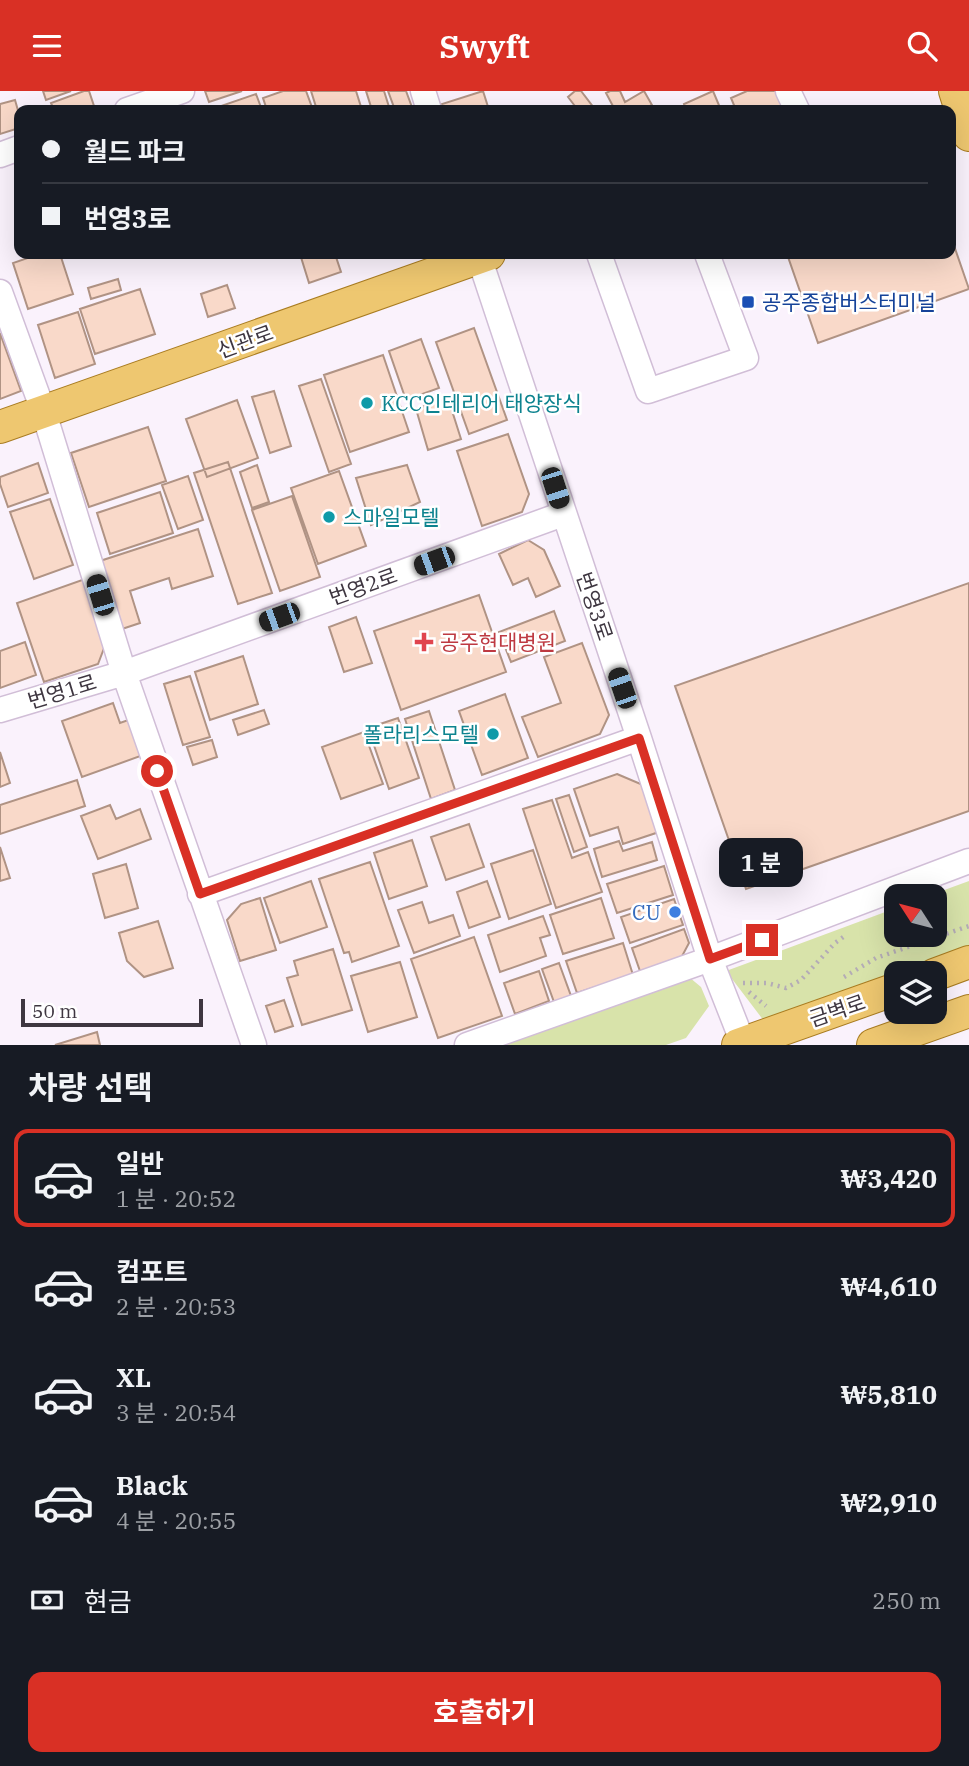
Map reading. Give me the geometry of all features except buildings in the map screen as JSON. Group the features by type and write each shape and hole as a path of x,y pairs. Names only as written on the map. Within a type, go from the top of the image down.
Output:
{"main road":[{"name":"신관로","path":"0,427 471,259"},
{"path":"947,970 969,962"},
{"name":"금벽로","path":"741,1044 884,993"},
{"path":"873,1045 969,1011"}],"street":[{"path":"141,105 181,91"},
{"name":"번영3로","path":"483,259 563,514 710,959 741,1044"},
{"path":"601,259 648,391 746,358 709,259"},
{"path":"0,292 44,413 124,673 254,1045"},
{"name":"번영2로","path":"124,673 563,514"},
{"name":"번영1로","path":"0,710 124,673"},
{"path":"200,894 639,738"},
{"path":"467,1045 710,959 969,861"}],"path":[{"path":"833,982 876,958 969,926"},
{"path":"770,1009 739,983 766,983 786,988 801,980 835,943 851,931"}],"green space":[{"path":"969,881 969,945 926,961 884,961 884,977 764,1021 726,971 884,912 884,947 947,947 947,889"},
{"path":"689,977 701,987 709,1006 686,1038 666,1045 502,1045"}],"place":[{"name":"공주종합버스터미널","path":"748,302"},
{"name":"KCC인테리어 태양장식","path":"367,403"},
{"name":"스마일모텔","path":"329,517"},
{"name":"공주현대병원","path":"424,642"},
{"name":"폴라리스모텔","path":"493,734"},
{"name":"CU","path":"675,912"}],"route":[{"path":"157,771 200,894 639,738 710,959 762,940"}]}
